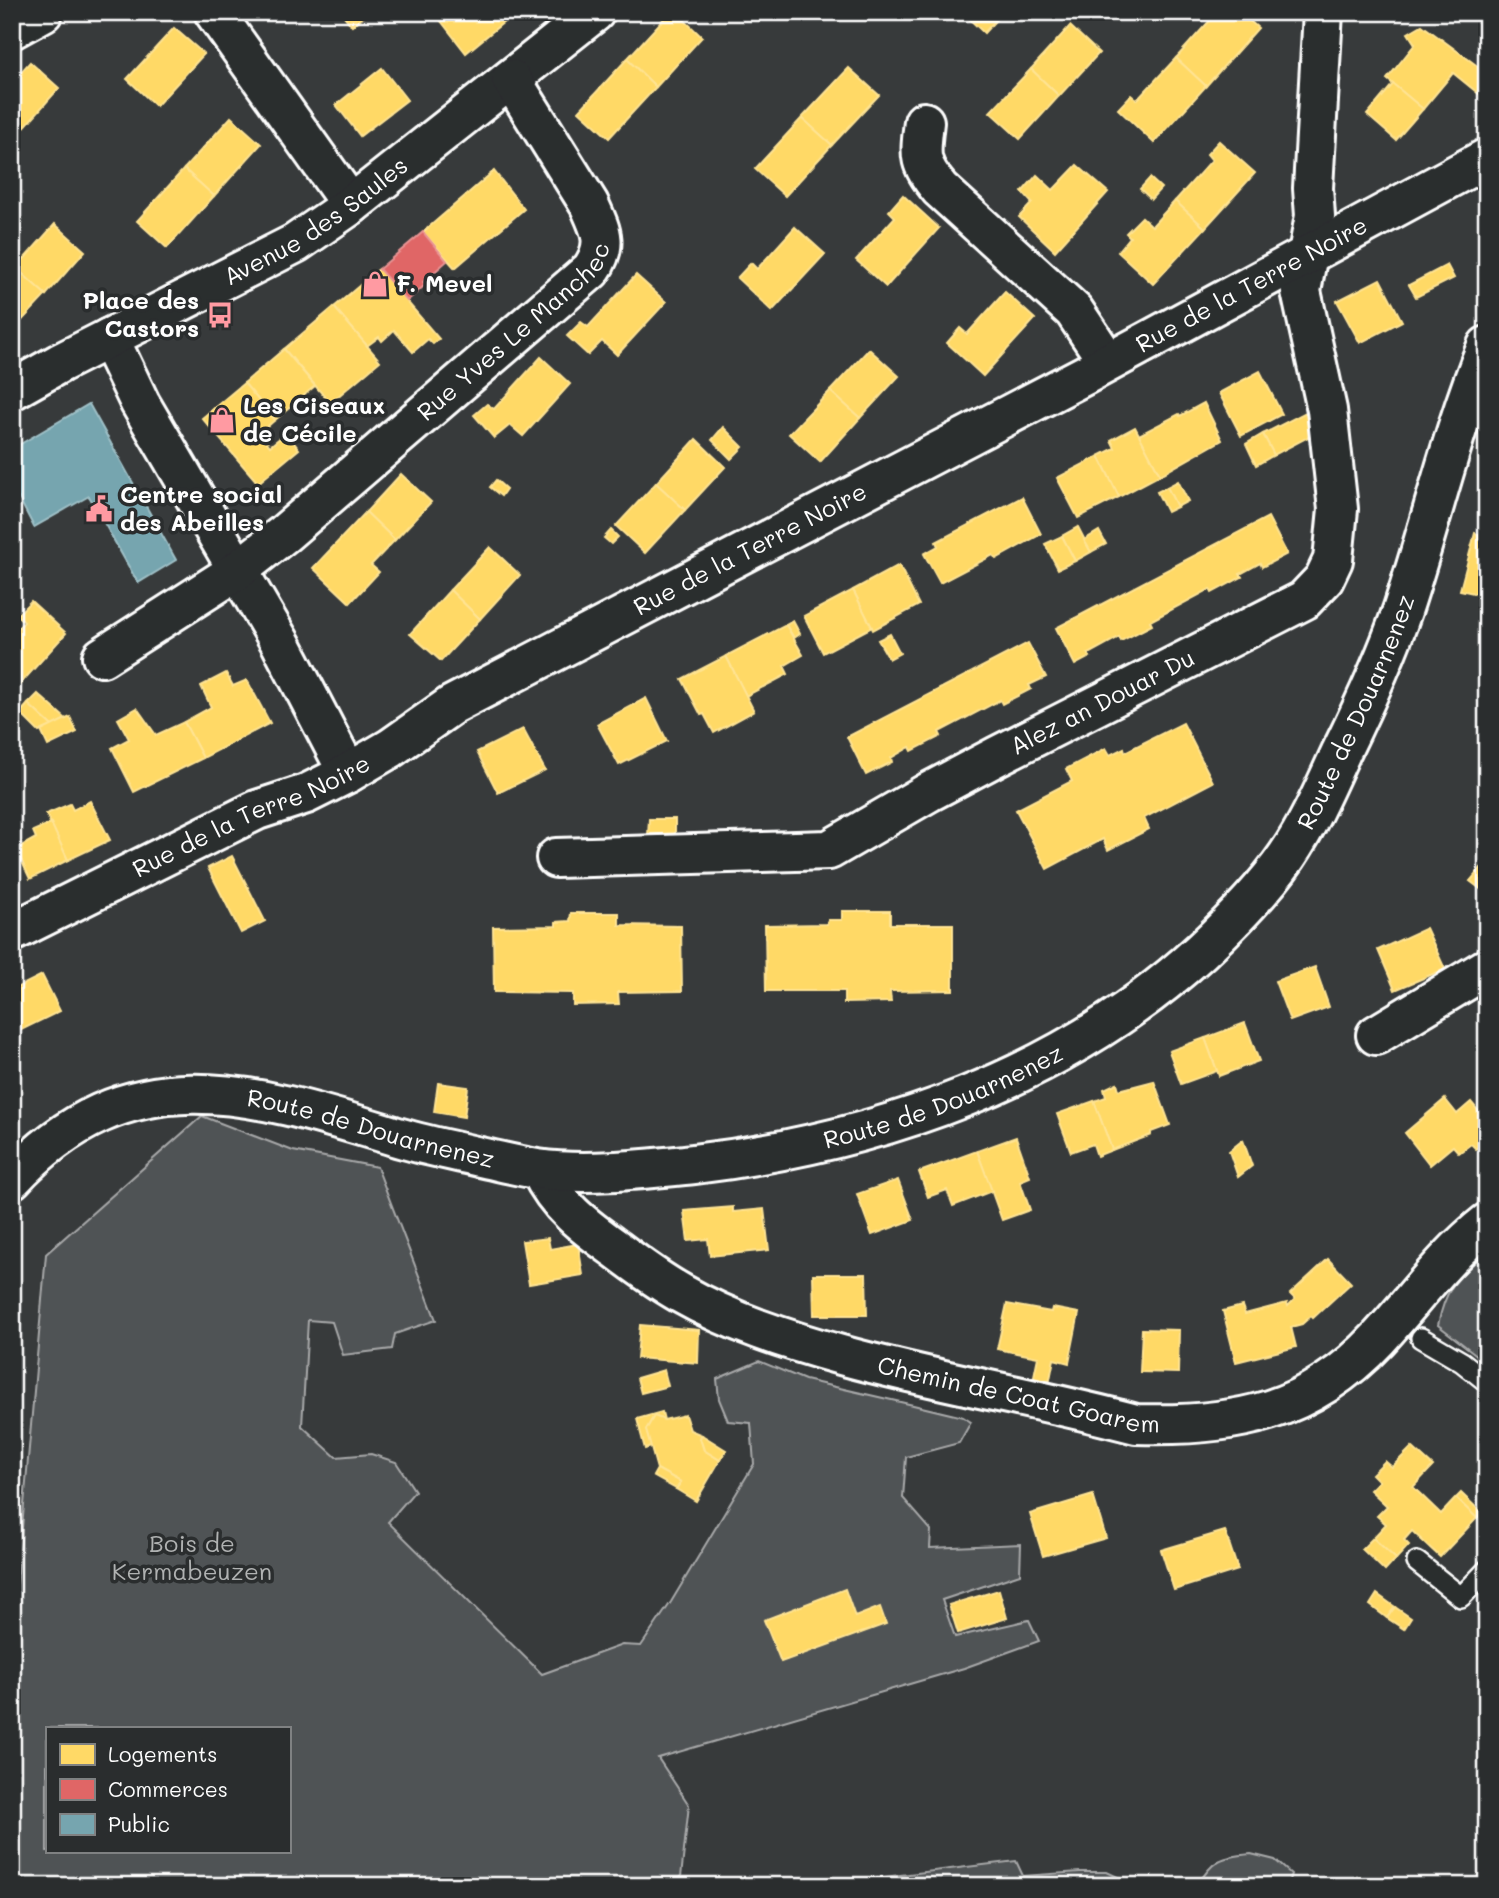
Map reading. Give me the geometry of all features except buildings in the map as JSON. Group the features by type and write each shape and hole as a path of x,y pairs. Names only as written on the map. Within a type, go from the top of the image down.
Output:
{"street":[{"path":"12,29 43,12"},
{"path":"214,12 351,205"},
{"name":"Avenue des Saules","path":"12,390 296,243 351,205 595,12"},
{"name":"Alez an Douar Du","path":"556,858 830,850 974,768 1304,600 1324,579 1333,560 1338,509 1327,410 1302,299 1315,216 1313,188 1323,12"},
{"name":"Rue Yves Le Manchec","path":"102,657 238,570 284,534 591,270 600,257 603,243 589,204 511,79"},
{"path":"924,122 922,164 930,177 1074,311 1108,362"},
{"name":"Rue de la Terre Noire","path":"12,932 257,810 306,793 348,773 391,748 452,705 1108,362 1487,158"},
{"path":"109,338 140,403 281,643 348,773"},
{"name":"Route de Douarnenez","path":"12,1179 34,1156 77,1125 122,1105 176,1094 214,1094 275,1101 326,1114 399,1138 540,1170 597,1171 724,1160 819,1143 920,1114 1010,1078 1066,1049 1124,1012 1189,962 1229,925 1288,855 1320,799 1376,679 1402,609 1460,416 1487,346"},
{"path":"1376,1035 1487,968"},
{"name":"Chemin de Coat Goarem","path":"540,1170 559,1202 588,1229 683,1295 730,1318 809,1346 864,1361 1136,1424 1170,1425 1247,1418 1284,1406 1313,1392 1354,1362 1406,1331 1454,1252 1487,1223"}],"lane":[{"path":"1406,1331 1462,1362 1487,1382"},
{"path":"1417,1562 1461,1597 1487,1570"}],"green space":[{"name":"Bois de Kermabeuzen","path":"202,1116 293,1151 377,1167 436,1320 395,1334 392,1349 343,1355 332,1322 308,1320 302,1426 336,1457 371,1454 396,1462 415,1491 388,1522 542,1674 622,1645 641,1646 671,1602 754,1464 751,1423 728,1421 719,1399 717,1379 759,1361 805,1380 963,1417 971,1422 959,1443 906,1457 903,1498 931,1530 930,1548 1021,1544 1020,1574 942,1600 955,1637 1029,1620 1039,1641 964,1668 658,1758 689,1805 680,1886 12,1886 12,1642 46,1254"},
{"path":"1487,1251 1487,1363 1438,1325 1449,1291"},
{"path":"1251,1854 1275,1860 1291,1874 1287,1886 1197,1886 1208,1870 1219,1861 1232,1856"},
{"path":"1016,1861 1023,1876 1107,1872 1122,1879 1159,1886 809,1886"}],"place":[{"name":"F. Mevel","path":"375,284"},
{"name":"Place des Castors","path":"220,315"},
{"name":"Les Ciseaux de Cécile","path":"222,420"},
{"name":"Centre social des Abeilles","path":"99,509"}]}
